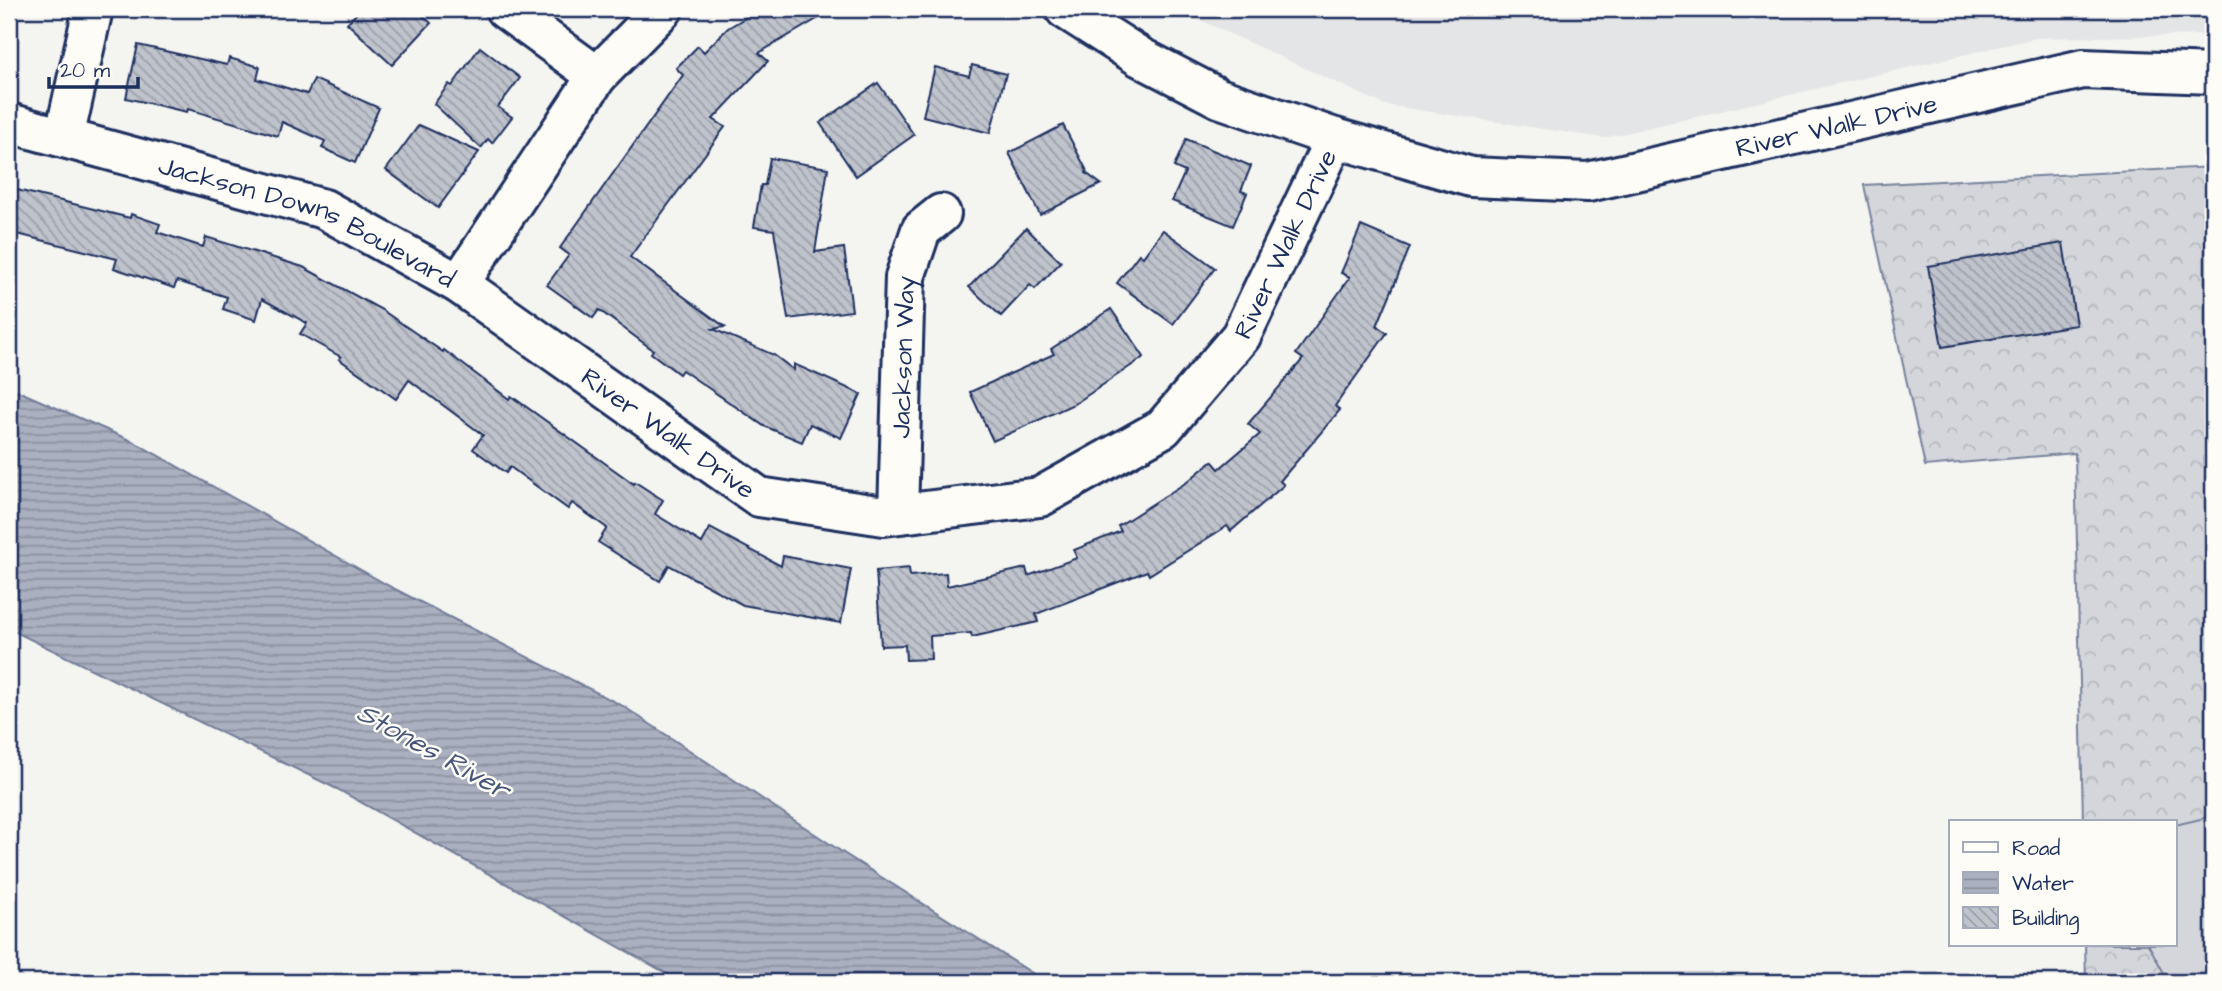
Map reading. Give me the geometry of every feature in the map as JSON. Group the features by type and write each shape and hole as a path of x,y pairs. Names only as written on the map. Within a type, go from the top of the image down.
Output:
{"street":[{"path":"9,123 64,138 93,9"},
{"path":"505,9 597,76"},
{"name":"Jackson Downs Boulevard","path":"64,138 324,209 459,284 597,76 663,9"},
{"path":"1065,9 1140,57 1219,98 1335,138"},
{"name":"River Walk Drive","path":"459,284 759,497 884,516 1040,496 1163,428 1241,336 1335,138 1471,177 1588,182 2083,69 2213,74"},
{"name":"Jackson Way","path":"898,513 905,277 921,230 941,214"}],"shaded area":[{"path":"1176,9 2213,9 2213,35 2036,38 1604,138 1385,105"}],"green space":[{"path":"2213,167 2213,982 2086,982 2085,946 2176,946 2176,820 2083,820 2075,453 1925,466 1864,185"},
{"path":"2213,816 2213,982 2169,982 2149,946 2176,946 2176,825"}],"water":[{"name":"Stones River","path":"9,387 134,442 391,587 623,706 845,854 1046,982 682,982 337,789 9,629"}],"building":[{"path":"361,9 416,9 431,23 392,65 347,23"},
{"path":"760,9 834,9 759,53 768,61 713,119 725,127 630,257 725,327 713,329 774,355 794,370 794,364 861,394 841,438 810,424 802,442 764,426 682,370 679,374 651,353 653,350 599,310 593,318 547,285 569,255 560,248 683,75 676,68 698,46 704,52 728,28"},
{"path":"138,45 227,65 229,58 260,67 257,79 307,94 314,79 379,108 355,163 322,148 325,141 282,122 278,136 188,109 187,112 126,98"},
{"path":"480,47 520,78 498,107 512,117 492,143 488,139 481,148 434,104 449,84 452,86"},
{"path":"972,65 1006,74 990,133 923,116 935,67 969,76"},
{"path":"878,83 914,135 856,176 820,123"},
{"path":"419,125 479,152 438,208 386,170"},
{"path":"1063,125 1086,173 1101,184 1040,215 1009,153"},
{"path":"1186,139 1251,166 1241,191 1247,193 1233,226 1172,201 1185,172 1174,167"},
{"path":"770,158 828,168 815,252 844,248 852,311 788,319 774,230 754,227 761,185 765,185"},
{"path":"9,188 130,218 131,214 160,224 157,232 203,247 206,237 303,267 382,310 443,352 444,350 509,399 511,396 634,484 635,482 663,500 655,514 702,543 710,528 781,566 783,556 851,569 841,623 743,605 669,565 660,581 598,542 607,528 572,503 568,509 510,467 506,473 473,449 483,435 409,380 396,399 339,359 341,357 300,334 307,323 262,299 256,320 223,309 227,297 177,281 174,288 114,268 117,259 9,232"},
{"path":"1361,226 1410,247 1377,326 1387,333 1335,406 1340,410 1280,481 1284,485 1231,531 1227,526 1149,575 1147,571 1036,614 1038,622 972,637 971,633 930,636 931,659 906,660 905,645 881,646 876,571 909,568 910,576 946,573 947,586 1026,568 1028,576 1077,558 1074,550 1121,531 1118,526 1187,482 1212,461 1219,469 1260,434 1248,424 1303,359 1296,354 1350,277 1341,273"},
{"path":"1026,228 1061,262 1035,289 1030,285 1001,316 969,287"},
{"path":"1163,230 1215,268 1173,324 1117,283 1139,254 1143,257"},
{"path":"2063,243 2076,325 1942,347 1928,266"},
{"path":"1111,309 1144,357 1076,403 993,441 970,392 1054,354 1051,349"}]}
